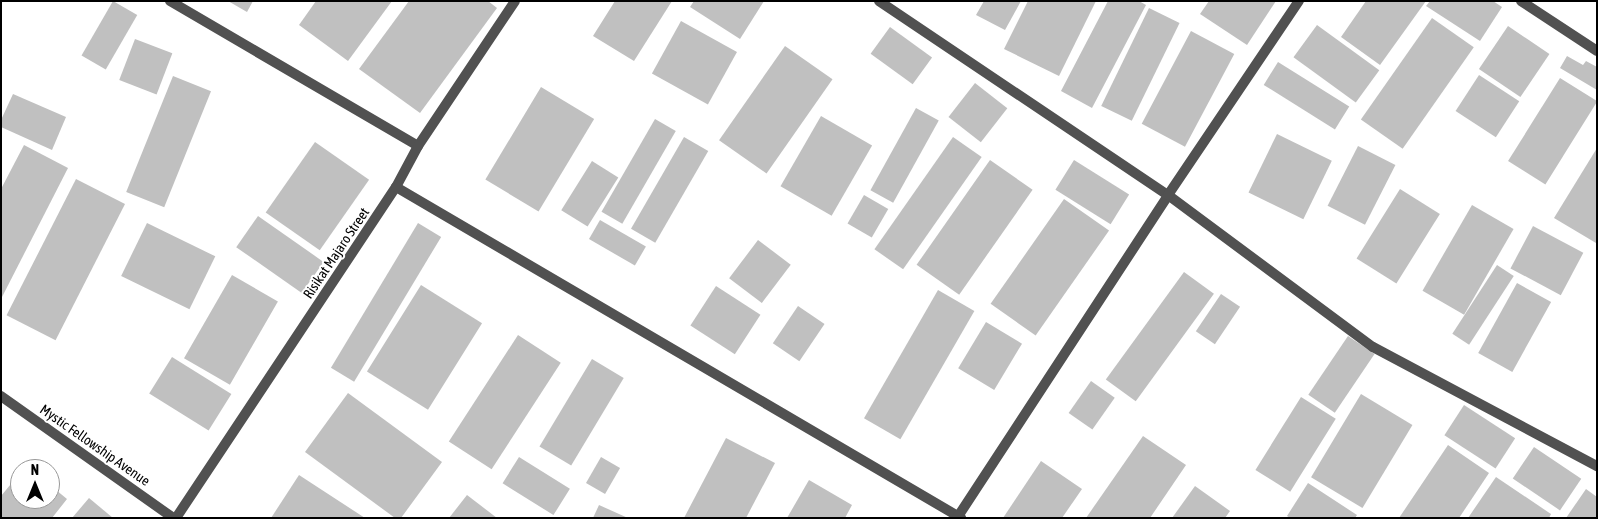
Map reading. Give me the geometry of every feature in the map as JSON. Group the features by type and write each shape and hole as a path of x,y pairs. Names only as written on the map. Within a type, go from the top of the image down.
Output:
{"street":[{"path":"170,1 418,146"},
{"name":"Risikat Majaro Street","path":"174,518 396,187 418,146 515,1"},
{"path":"880,1 1168,195 1373,347 1597,466"},
{"path":"396,187 959,517 1168,195 1300,1"},
{"path":"1521,1 1597,51"},
{"name":"Mystic Fellowship Avenue","path":"1,396 174,518"}],"building":[{"path":"113,1 137,15 106,70 82,56"},
{"path":"228,1 253,1 247,12"},
{"path":"316,1 392,1 348,61 299,25"},
{"path":"409,1 488,1 497,8 420,113 359,69"},
{"path":"615,1 672,1 634,61 593,36"},
{"path":"694,1 764,1 740,39 690,7"},
{"path":"984,1 1021,1 1005,30 976,15"},
{"path":"1028,1 1096,1 1059,76 1004,49"},
{"path":"1108,1 1139,1 1146,5 1092,108 1061,91"},
{"path":"1209,1 1276,1 1247,45 1200,14"},
{"path":"1366,1 1426,1 1380,65 1341,37"},
{"path":"1430,1 1493,1 1502,7 1480,41 1426,6"},
{"path":"1149,8 1180,23 1132,121 1101,106"},
{"path":"1432,18 1474,47 1403,149 1361,120"},
{"path":"681,21 737,52 708,105 652,73"},
{"path":"1317,25 1379,70 1356,103 1293,57"},
{"path":"1508,26 1549,54 1520,97 1479,69"},
{"path":"890,27 932,58 913,84 871,54"},
{"path":"1191,31 1234,54 1185,147 1142,124"},
{"path":"135,39 172,53 157,94 119,80"},
{"path":"785,46 833,79 767,173 719,140"},
{"path":"1567,56 1583,65 1586,61 1597,67 1597,90 1560,68"},
{"path":"1278,62 1349,107 1335,129 1264,85"},
{"path":"1479,75 1519,101 1496,137 1456,111"},
{"path":"173,76 211,91 164,207 126,192"},
{"path":"1560,78 1597,102 1545,184 1508,161"},
{"path":"975,83 1007,108 981,142 949,117"},
{"path":"541,87 594,119 539,212 485,180"},
{"path":"13,94 66,117 52,150 1,127 1,120"},
{"path":"916,108 939,121 893,203 870,190"},
{"path":"821,116 872,146 832,216 780,186"},
{"path":"655,119 676,131 622,224 602,212"},
{"path":"1277,134 1332,161 1303,219 1249,192"},
{"path":"684,137 708,151 655,243 631,229"},
{"path":"953,137 982,157 903,269 874,249"},
{"path":"315,142 369,180 320,250 266,212"},
{"path":"24,145 68,168 1,299 1,189"},
{"path":"1358,146 1395,165 1365,225 1328,206"},
{"path":"1597,148 1597,242 1596,243 1554,218"},
{"path":"990,160 1033,190 959,295 917,265"},
{"path":"1074,160 1129,194 1111,224 1055,190"},
{"path":"592,161 618,177 588,227 561,210"},
{"path":"76,179 125,204 56,340 7,315"},
{"path":"1400,189 1440,214 1396,283 1357,259"},
{"path":"864,195 888,209 872,238 848,224"},
{"path":"1064,199 1109,231 1036,335 991,304"},
{"path":"1472,205 1514,229 1464,315 1422,291"},
{"path":"258,216 324,262 302,293 236,247"},
{"path":"600,220 646,246 635,266 589,239"},
{"path":"147,223 215,256 189,309 121,276"},
{"path":"418,223 441,237 354,382 331,368"},
{"path":"1533,226 1583,253 1561,295 1510,268"},
{"path":"758,240 791,265 762,303 729,278"},
{"path":"1497,265 1514,276 1469,345 1452,334"},
{"path":"1184,272 1214,294 1136,401 1106,380"},
{"path":"232,275 278,302 230,385 184,358"},
{"path":"1517,283 1551,302 1512,372 1478,353"},
{"path":"421,285 482,323 428,410 367,372"},
{"path":"716,286 760,315 735,354 690,325"},
{"path":"938,290 974,311 900,439 864,418"},
{"path":"1221,294 1240,307 1215,344 1196,331"},
{"path":"798,306 825,324 799,361 773,343"},
{"path":"986,322 1022,344 994,390 958,368"},
{"path":"518,335 561,363 492,469 449,442"},
{"path":"1348,336 1375,354 1335,413 1308,395"},
{"path":"172,357 231,394 209,431 149,393"},
{"path":"592,359 624,378 571,465 539,446"},
{"path":"1091,381 1115,398 1092,430 1069,413"},
{"path":"348,393 442,462 401,518 395,518 305,452"},
{"path":"1361,394 1412,425 1362,508 1311,477"},
{"path":"1301,397 1336,419 1290,492 1255,470"},
{"path":"1464,405 1515,438 1496,468 1444,435"},
{"path":"1143,436 1186,465 1150,518 1086,518"},
{"path":"726,438 775,463 746,518 684,518"},
{"path":"1448,445 1489,473 1459,518 1399,518"},
{"path":"1534,447 1581,479 1560,510 1513,479"},
{"path":"519,457 570,489 553,515 503,483"},
{"path":"601,457 620,468 605,494 586,483"},
{"path":"1041,461 1082,489 1062,518 1003,518"},
{"path":"299,475 365,518 271,518"},
{"path":"1496,477 1551,514 1549,518 1468,518"},
{"path":"809,480 852,505 845,518 787,518"},
{"path":"1308,483 1357,515 1355,518 1290,518 1287,516"},
{"path":"10,485 10,509 59,509 52,518 1,518 1,496"},
{"path":"1195,486 1230,511 1225,518 1172,518"},
{"path":"1586,489 1597,497 1597,518 1566,518"},
{"path":"60,493 67,499 60,508"},
{"path":"467,495 497,518 449,518"},
{"path":"89,498 113,518 72,518"},
{"path":"599,505 628,518 593,518"}]}
